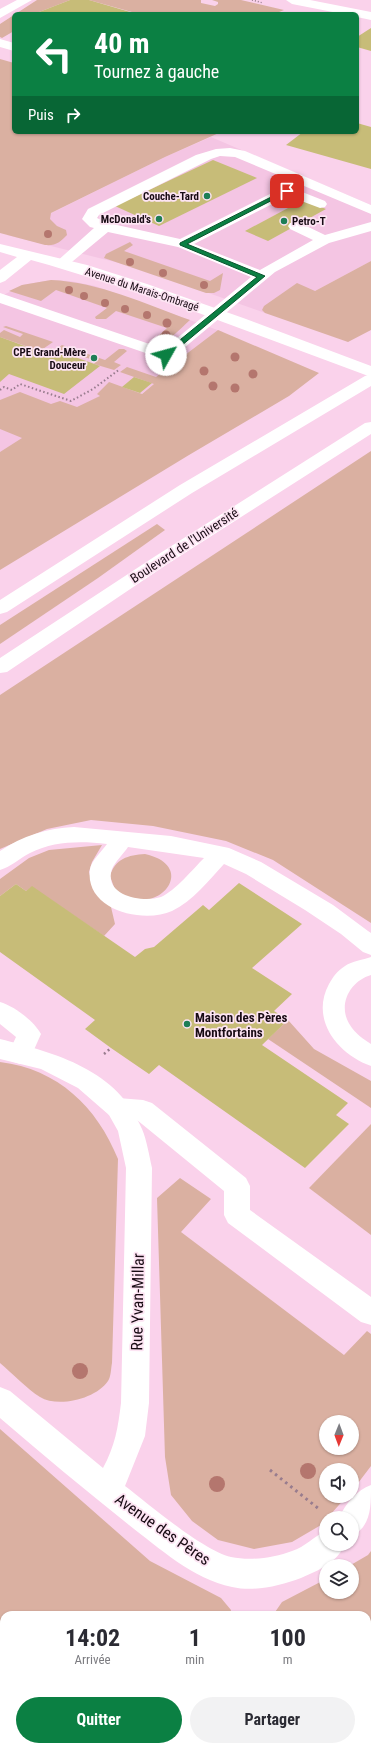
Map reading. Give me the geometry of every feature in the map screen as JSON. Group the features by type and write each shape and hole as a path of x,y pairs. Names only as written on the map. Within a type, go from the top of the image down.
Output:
{"street":[{"path":"0,14 26,0"},
{"path":"292,0 351,12"},
{"path":"359,14 371,16"},
{"path":"0,43 12,46"},
{"path":"262,276 182,244 96,224 89,220 90,215 100,207 209,154 227,151 240,154 371,210"},
{"path":"182,244 287,191 371,225"},
{"path":"254,208 272,216"},
{"path":"0,298 166,355 218,314 270,269 324,240 371,225"},
{"path":"295,226 324,240"},
{"path":"62,264 106,227"},
{"name":"Avenue du Marais-Ombragé","path":"0,248 114,278 218,314 371,372"},
{"path":"0,278 28,255"},
{"path":"0,608 186,489 371,380"},
{"name":"Boulevard de l'Université","path":"0,667 160,560 371,427"},
{"path":"0,862 11,853 42,840 66,835 95,835 174,844 221,854 240,861 301,896 358,934 371,946"},
{"path":"123,838 101,868 101,882 108,895 123,904 138,907 164,905 178,897 221,854"},
{"path":"371,966 354,971 344,979 336,990 333,1004 334,1020 342,1033 354,1046 371,1056"},
{"path":"0,1011 29,1034 10,1052"},
{"name":"Rue Yvan-Millar","path":"10,1052 46,1061 87,1081 118,1108 130,1130 139,1168 135,1402 131,1436 120,1465 107,1490"},
{"path":"118,1108 143,1110 237,1186 237,1215 371,1313"},
{"path":"0,1400 107,1490"},
{"name":"Avenue des Pères","path":"107,1490 193,1554 226,1571 262,1574 287,1568 323,1551"},
{"path":"359,1514 371,1499"}],"path":[{"path":"0,390 4,387 12,390 20,384 71,401 93,389 123,366"},
{"path":"270,1470 321,1511"}],"shaded area":[{"path":"37,0 70,0 39,12 18,12"},
{"path":"89,0 201,0 201,3 215,6 218,2 212,0 241,0 284,10 279,12 132,12"},
{"path":"12,16 12,32 2,38 0,37 0,24"},
{"path":"0,59 12,62 12,134 217,134 165,157 51,213 50,219 57,226 66,230 67,235 58,243 45,245 0,233"},
{"path":"211,137 371,205 371,261 315,291 262,310 265,313 135,267 7,235 165,157"},
{"path":"130,242 133,245 124,251 210,281 223,273 220,290 214,293 206,293 104,258 106,254"},
{"path":"371,261 371,330 348,342 265,313 262,310 264,306 297,283 315,291"},
{"name":"CPE Grand-Mère Douceur","path":"51,280 70,281 95,286 223,332 128,404 101,396 0,456 0,297 22,285"},
{"path":"51,280 104,289 190,320 170,338 157,341 157,337 167,328 116,311 106,319 96,319 95,317 107,308 56,290 41,301 9,291 22,285"},
{"path":"6,326 53,342 40,351 0,337 0,333 4,330 20,337 23,334 3,327"},
{"path":"218,330 319,373 289,396 0,570 0,452 22,438 0,429 0,400 20,392 51,404 60,401 77,407 100,396 97,394 109,382 142,394 154,384 120,372 127,367 156,377"},
{"path":"62,345 105,360 119,349 124,349 127,351 114,362 121,365 114,370 94,364 96,361 64,350 60,352 55,350"},
{"path":"371,451 371,923 273,860 226,841 153,826 91,820 47,829 0,849 0,695"},
{"path":"157,524 165,530 98,578 0,644 0,625"},
{"path":"102,845 92,862 89,872 93,886 111,907 115,924 104,936 32,887 26,891 16,884 0,896 0,879 29,858 49,850"},
{"path":"145,854 160,859 168,867 171,875 170,884 164,892 155,897 144,900 131,899 115,890 110,876 115,866 123,859 133,855"},
{"path":"288,1020 314,1049 371,1081 371,1108 268,1039"},
{"path":"0,1062 21,1066 40,1073 57,1082 73,1094 87,1107 99,1123 118,1159 112,1363 110,1375 108,1381 95,1393 76,1400 57,1402 40,1397 0,1363"},
{"path":"371,1124 371,1235 309,1188"},
{"path":"180,1178 211,1199 181,1232 344,1355 367,1331 371,1334 371,1466 359,1482 359,1463 319,1463 319,1503 341,1503 334,1511 319,1511 319,1526 292,1542 254,1549 218,1540 192,1521 171,1495 165,1457 157,1198"},
{"path":"0,1429 150,1561 221,1598 231,1610 231,1611 0,1611"},
{"path":"371,1551 371,1611 276,1611 282,1602 319,1583 319,1599 359,1599 359,1560 368,1555"}],"building":[{"path":"70,0 89,0 130,12 39,12"},
{"path":"371,28 371,51 359,48 359,36"},
{"path":"359,124 371,127 371,169 286,145 300,134 359,134"},
{"path":"213,160 257,178 159,226 115,206"},
{"name":"Petro-T","path":"303,200 326,209 268,241 245,231"},
{"path":"0,337 44,353 50,348 100,366 64,394 9,374 0,382"},
{"path":"134,377 152,383 140,393 122,387"},
{"name":"Maison des Pères Montfortains","path":"239,883 302,924 252,968 292,994 274,1011 288,1020 262,1045 348,1103 336,1115 349,1124 305,1168 159,1065 149,1074 111,1048 85,1029 95,1020 0,952 0,896 16,884 26,891 32,886 135,957 145,949 154,947 203,905 209,910"}],"place":[{"name":"Couche-Tard","path":"207,196"},
{"name":"McDonald's","path":"159,219"},
{"name":"Petro-T","path":"284,221"},
{"name":"CPE Grand-Mère Douceur","path":"94,358"},
{"name":"Maison des Pères Montfortains","path":"187,1024"}],"route":[{"path":"166,355 218,314 262,276 182,244 287,191"}]}
